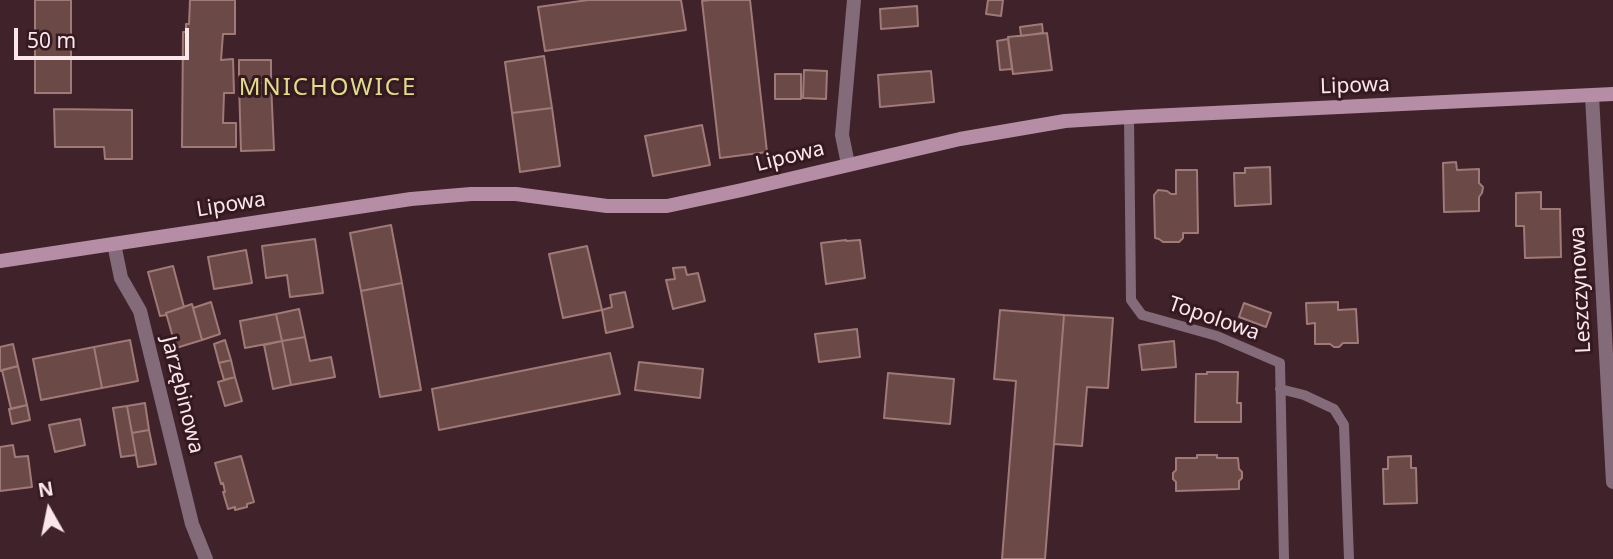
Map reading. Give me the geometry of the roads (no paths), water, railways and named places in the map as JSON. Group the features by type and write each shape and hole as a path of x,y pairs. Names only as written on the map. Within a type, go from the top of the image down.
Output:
{"street":[{"path":"848,164 842,135 854,0"},
{"name":"Lipowa","path":"0,261 411,199 471,194 516,194 607,206 667,206 960,139 1065,121 1613,94"},
{"name":"Leszczynowa","path":"1592,96 1613,482"},
{"name":"Jarzębinowa","path":"114,244 121,278 140,311 192,524 206,559"}],"lane":[{"name":"Topolowa","path":"1129,117 1131,300 1142,315 1217,337 1280,363 1284,559"},
{"path":"1280,389 1304,395 1334,409 1344,425 1349,559"}],"district":[{"name":"MNICHOWICE","path":"328,88"}]}
